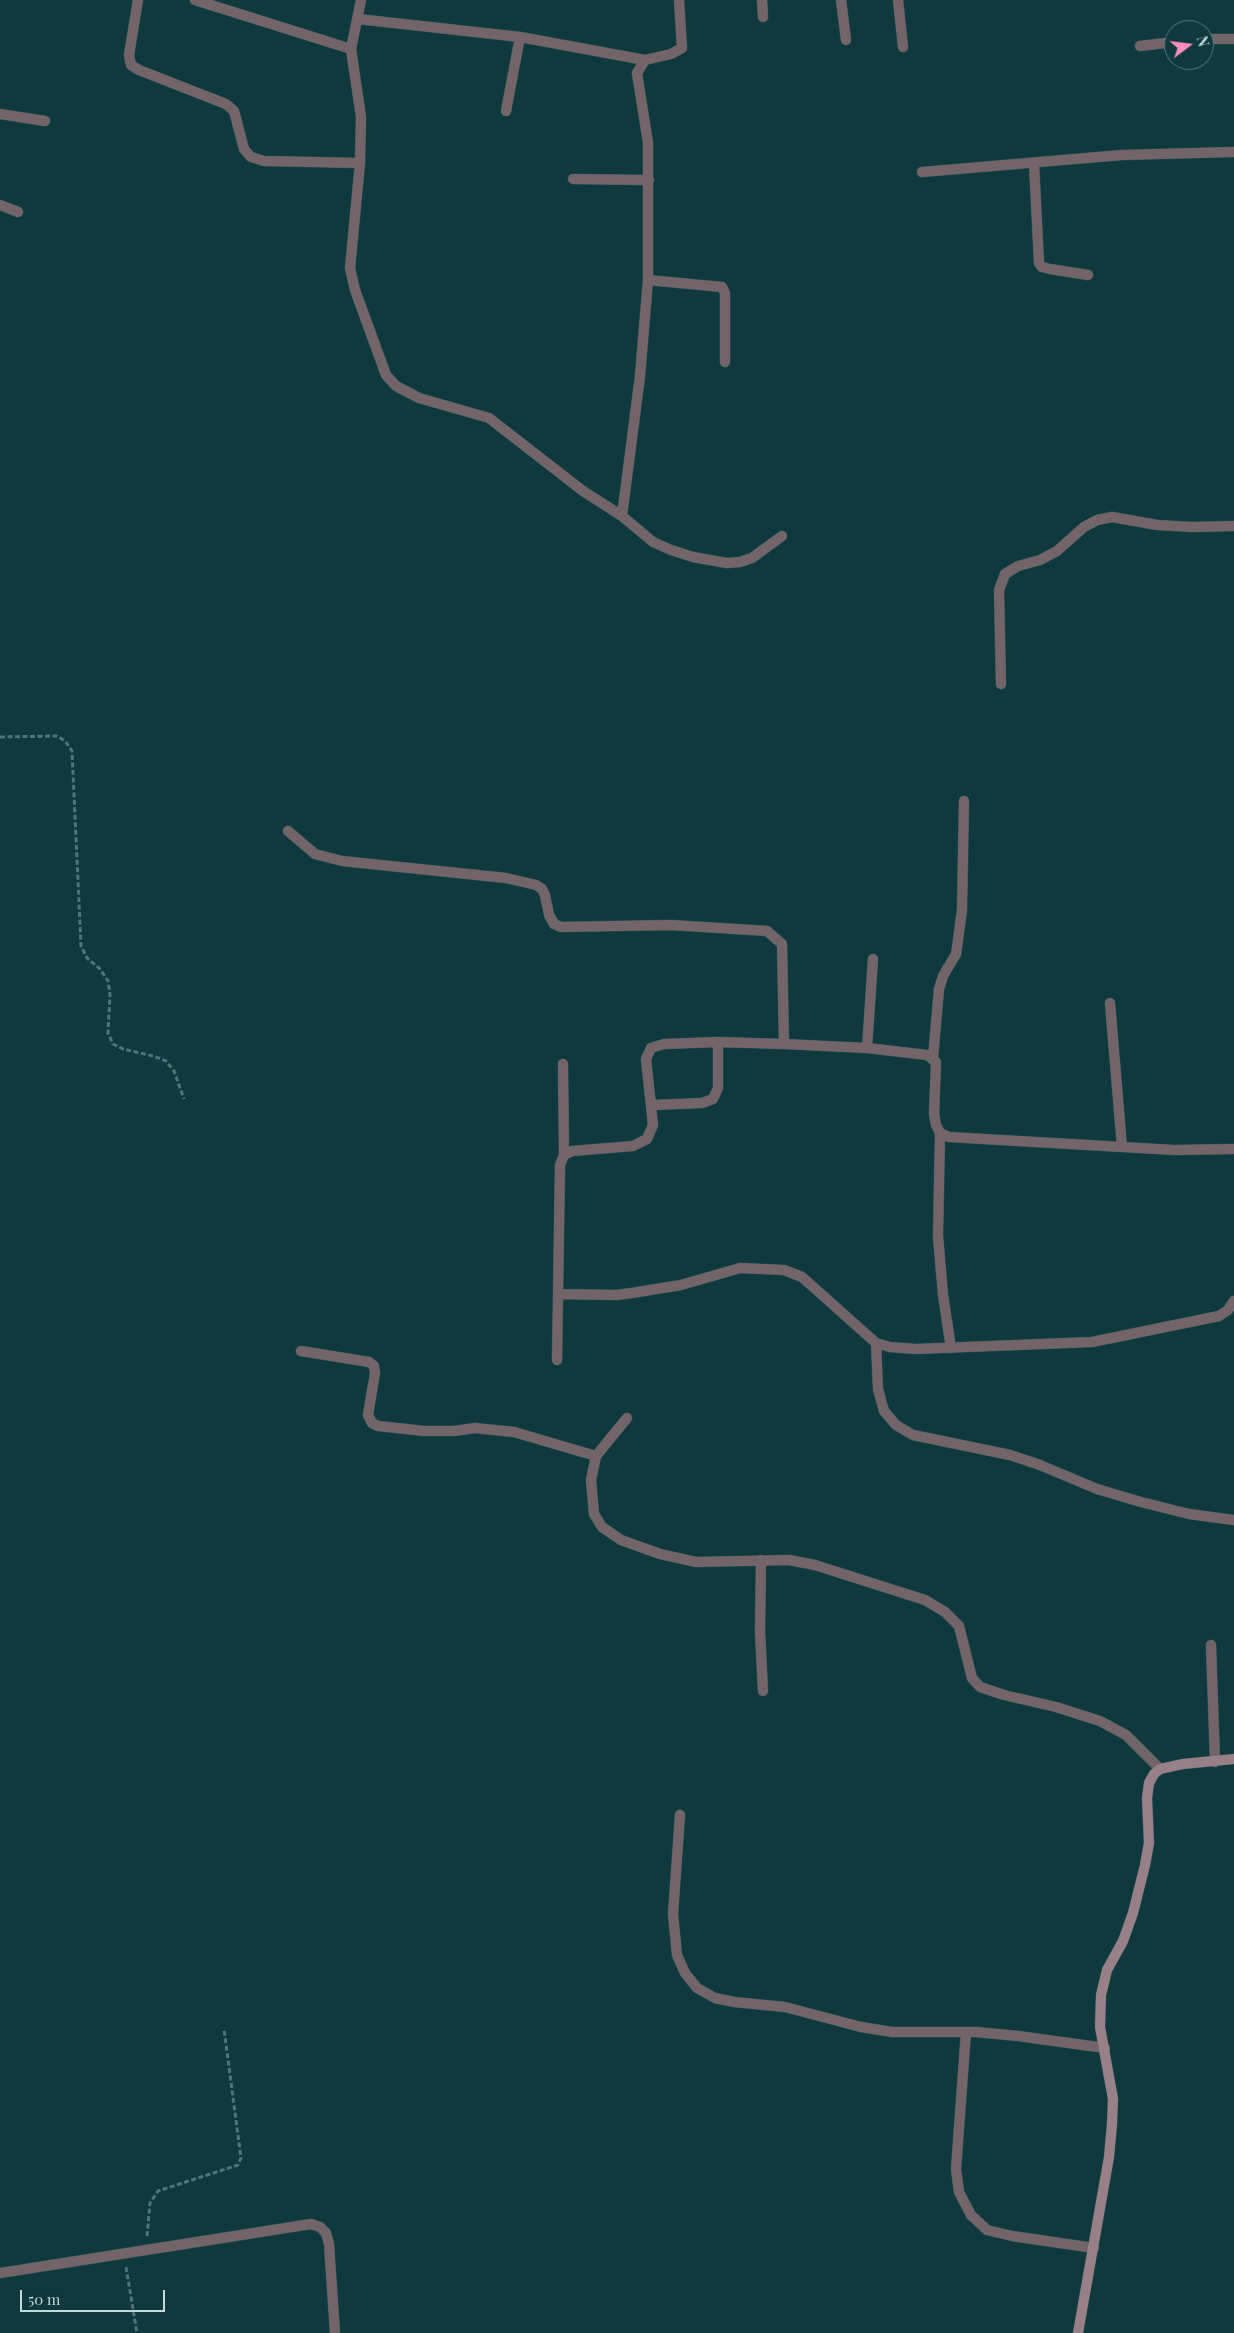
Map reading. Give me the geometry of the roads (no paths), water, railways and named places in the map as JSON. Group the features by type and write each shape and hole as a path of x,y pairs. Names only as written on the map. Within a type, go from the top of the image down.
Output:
{"street":[{"path":"138,0 128,55 131,64 139,70 226,104 234,110 244,149 251,156 264,162 360,163"},
{"path":"195,0 351,48"},
{"path":"362,0 351,48 362,117 360,163 350,268 354,290 386,376 396,386 419,398 489,418 583,491 622,516 653,542 693,557 727,563 740,562 752,558 782,536"},
{"path":"358,19 520,37 645,60 679,51 682,48 679,0"},
{"path":"762,0 763,16"},
{"path":"841,0 846,40"},
{"path":"898,0 903,47"},
{"path":"506,111 520,37"},
{"path":"1214,39 1234,39"},
{"path":"1140,46 1164,43"},
{"path":"622,516 640,376 648,280 648,143 637,73 645,60"},
{"path":"0,114 45,121"},
{"path":"922,172 1130,155 1234,152"},
{"path":"1034,163 1039,263 1042,267 1050,269 1088,275"},
{"path":"573,179 649,180"},
{"path":"0,205 18,212"},
{"path":"648,280 722,288 725,293 725,362"},
{"path":"1001,684 999,590 1005,574 1018,566 1040,560 1057,551 1096,520 1112,517 1157,525 1192,528 1234,526"},
{"path":"951,1348 943,1295 938,1236 940,1133 934,1114 936,1062 933,1058 939,989 943,976 956,954 962,910 964,801"},
{"path":"288,830 315,854 342,861 506,878 536,885 542,889 545,895 554,924 561,927 671,925 767,931 782,944 784,1044"},
{"path":"867,1048 873,959"},
{"path":"1110,1003 1122,1147"},
{"path":"564,1155 572,1151 633,1146 647,1138 653,1125 646,1059 651,1048 664,1044 718,1042 867,1048 918,1052 933,1058"},
{"path":"652,1105 702,1103 713,1099 718,1088 718,1042"},
{"path":"557,1360 560,1165 564,1155 563,1064"},
{"path":"940,1133 950,1137 978,1140 1174,1150 1234,1149"},
{"path":"558,1294 616,1295 681,1285 740,1268 784,1270 802,1277 876,1343 890,1347 916,1349 1092,1342 1219,1316 1228,1310 1234,1301"},
{"path":"876,1343 878,1389 884,1410 896,1425 913,1435 1010,1455 1098,1489 1141,1502 1189,1514 1234,1520"},
{"path":"301,1351 368,1362 374,1366 375,1373 368,1416 372,1423 378,1426 424,1431 454,1431 476,1428 514,1432 596,1456"},
{"path":"627,1418 596,1456 591,1480 594,1514 602,1527 621,1540 660,1554 696,1562 789,1560 815,1565 926,1600 945,1612 959,1626 972,1678 980,1687 1100,1721 1126,1735 1160,1769"},
{"path":"761,1560 760,1632 763,1691"},
{"path":"1211,1645 1215,1762"},
{"path":"1078,2333 1109,2157 1113,2099 1100,2027 1101,1995 1106,1970 1123,1941 1133,1913 1149,1843 1147,1798 1149,1783 1154,1774 1160,1769 1183,1764 1234,1759"},
{"path":"680,1815 673,1937 677,1955 685,1973 697,1988 715,1998 734,2002 785,2007 868,2028 892,2032 966,2032 1018,2036 1104,2048"},
{"path":"966,2032 956,2169 960,2192 971,2214 987,2230 1012,2236 1094,2248"},
{"path":"0,2273 311,2224 320,2227 326,2232 330,2244 334,2333"}]}
